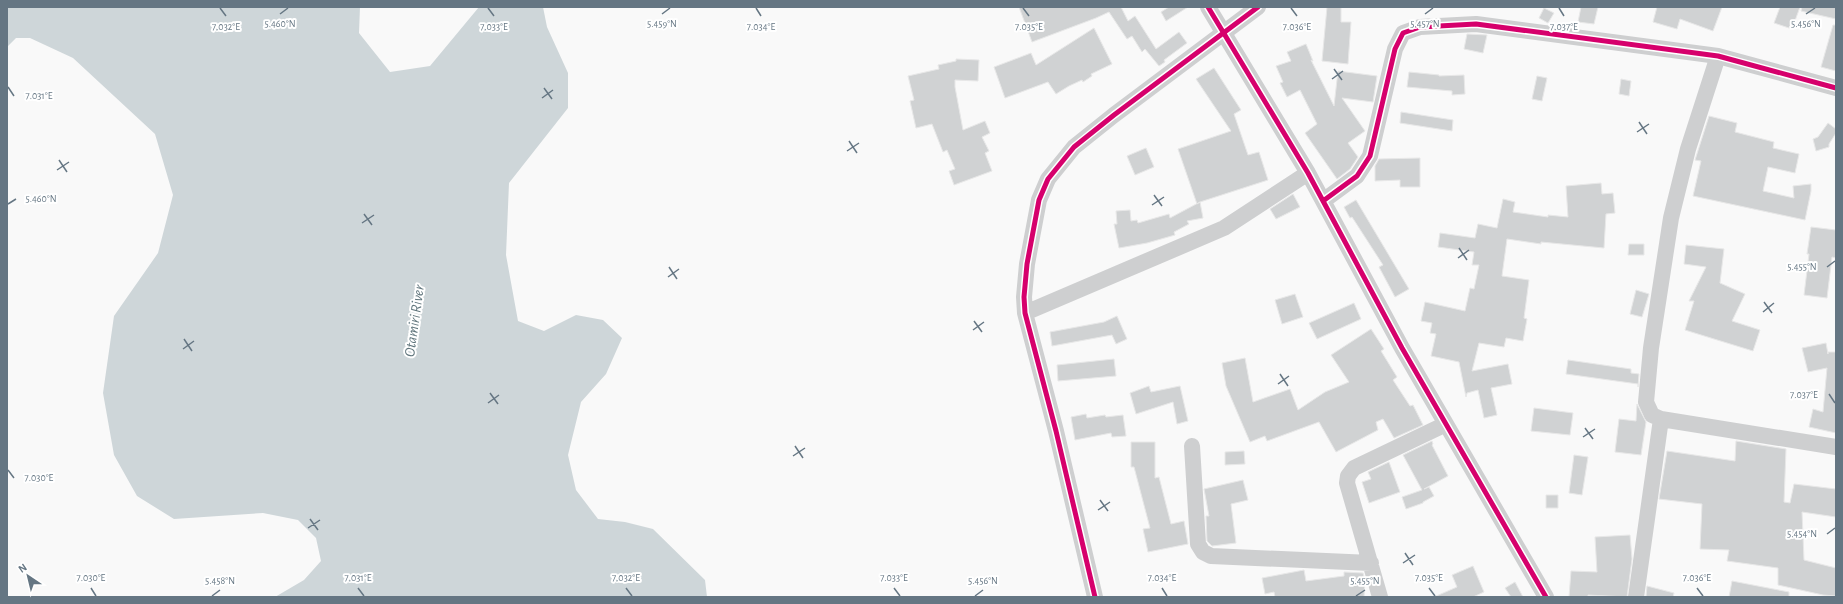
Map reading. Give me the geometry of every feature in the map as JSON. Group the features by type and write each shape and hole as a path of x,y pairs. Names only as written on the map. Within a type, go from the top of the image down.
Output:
{"street":[{"path":"1208,7 1308,173 1402,348 1546,597"},
{"path":"1095,597 1056,431 1025,313 1024,297 1027,264 1039,200 1048,179 1074,147 1114,115 1258,7"},
{"path":"1323,202 1357,176 1370,156 1395,49 1403,33 1420,27 1476,24 1718,56 1836,88"},
{"path":"1718,56 1688,149 1670,218 1651,348 1646,402 1652,415 1661,419 1836,447"},
{"path":"1025,313 1224,228 1308,173"},
{"path":"1636,597 1661,419"},
{"path":"1380,597 1347,483 1348,476 1354,468 1446,424"},
{"path":"1192,446 1198,544 1203,552 1211,556 1371,564"}],"water":[{"name":"Otamiri River","path":"7,7 360,7 359,33 390,72 430,66 479,7 543,7 547,27 568,73 568,108 509,183 506,255 518,321 544,331 576,315 603,320 622,338 606,374 581,402 568,455 576,490 598,519 625,522 653,529 705,580 707,597 275,597 304,580 321,561 316,538 298,520 263,513 174,519 137,496 114,455 103,393 114,316 158,253 173,195 155,134 73,58 30,38 16,38 7,47"}],"building":[{"path":"1019,7 1121,7 1128,21 1135,16 1156,49 1179,32 1187,43 1164,60 1165,62 1159,66 1145,49 1142,52 1132,36 1127,39 1109,12 1032,42"},
{"path":"1169,7 1188,7 1166,21 1161,12"},
{"path":"1327,7 1341,7 1341,22 1351,22 1348,64 1322,61"},
{"path":"1581,7 1598,7 1594,24 1578,22"},
{"path":"1657,7 1722,7 1713,31 1680,19 1677,29 1653,22"},
{"path":"1780,7 1800,7 1792,29 1774,23"},
{"path":"1802,7 1836,7 1836,19 1801,11"},
{"path":"1544,8 1554,13 1548,23 1539,18"},
{"path":"1833,25 1836,25 1836,71 1821,67"},
{"path":"1094,28 1112,64 1091,74 1092,76 1083,82 1082,80 1056,94 1048,82 1005,98 994,67 1031,53 1036,65"},
{"path":"1467,34 1487,35 1483,53 1464,49"},
{"path":"1306,44 1313,61 1311,60 1334,106 1338,71 1377,76 1373,102 1342,98 1365,131 1348,143 1358,157 1350,169 1337,179 1305,133 1317,124 1300,90 1287,97 1280,83 1283,82 1276,66 1291,61 1287,52"},
{"path":"956,59 979,60 978,81 955,80 955,87 963,130 985,121 990,133 982,137 989,151 985,153 992,171 954,185 949,171 955,169 947,150 943,152 932,124 916,128 910,101 914,100 908,76 939,69 938,65 956,61"},
{"path":"1214,68 1241,110 1234,114 1248,155 1259,152 1268,180 1200,202 1203,218 1187,221 1189,224 1174,232 1175,235 1147,243 1119,248 1114,224 1117,224 1116,211 1130,210 1131,221 1137,220 1138,223 1169,214 1170,218 1197,204 1178,149 1231,131 1196,79"},
{"path":"1409,72 1439,76 1464,75 1465,94 1452,95 1452,91 1407,87"},
{"path":"1537,76 1547,78 1542,101 1532,99"},
{"path":"1621,79 1631,81 1629,96 1619,94"},
{"path":"1401,112 1453,120 1452,131 1400,123"},
{"path":"1709,116 1737,123 1735,132 1774,142 1773,148 1799,154 1795,173 1768,167 1763,191 1794,198 1793,186 1811,184 1805,220 1693,196 1701,161 1695,160"},
{"path":"1828,123 1836,129 1836,133 1829,144 1829,147 1816,151 1813,139 1818,137"},
{"path":"1146,148 1154,167 1135,175 1127,156"},
{"path":"1420,158 1420,187 1400,187 1400,180 1375,181 1375,166 1379,159"},
{"path":"1601,183 1602,194 1613,193 1615,213 1606,214 1604,248 1541,242 1541,244 1507,239 1502,276 1529,280 1524,318 1527,319 1523,341 1506,338 1504,347 1479,343 1472,371 1508,364 1512,384 1491,388 1497,415 1484,418 1478,390 1467,393 1466,397 1459,362 1431,356 1436,334 1430,333 1432,323 1421,321 1425,302 1465,311 1470,288 1474,289 1479,265 1472,265 1474,252 1438,247 1440,233 1475,238 1478,224 1497,228 1503,199 1515,202 1513,212 1548,217 1548,215 1568,217 1566,186"},
{"path":"1293,194 1300,207 1276,219 1270,209"},
{"path":"1356,200 1409,289 1395,297 1379,267 1383,265 1344,207"},
{"path":"1811,227 1836,230 1836,258 1832,257 1827,298 1804,295 1809,254 1807,254"},
{"path":"1629,244 1644,244 1644,255 1628,255"},
{"path":"1686,245 1724,249 1720,283 1745,294 1732,321 1760,330 1753,351 1685,330 1694,301 1689,301 1706,267 1684,264"},
{"path":"1636,290 1649,294 1642,317 1630,314"},
{"path":"1295,294 1303,317 1282,324 1275,300"},
{"path":"1354,303 1361,319 1317,339 1309,323"},
{"path":"1117,316 1127,339 1116,344 1112,335 1052,346 1050,332 1104,322"},
{"path":"1371,329 1384,349 1381,351 1397,377 1393,380 1410,406 1413,405 1423,425 1394,438 1383,419 1376,422 1378,430 1336,452 1319,422 1267,441 1265,436 1250,442 1226,386 1222,363 1245,358 1253,402 1290,389 1298,410 1325,392 1349,382 1331,355"},
{"path":"1826,343 1828,354 1828,352 1836,352 1836,433 1809,427 1813,409 1823,412 1827,368 1808,372 1802,348"},
{"path":"1114,359 1116,376 1058,381 1057,365"},
{"path":"1568,360 1631,369 1631,373 1639,374 1638,387 1638,384 1566,374"},
{"path":"1149,386 1151,392 1180,386 1188,421 1177,424 1173,402 1136,414 1130,393"},
{"path":"1637,404 1646,422 1641,455 1615,452 1619,419 1636,421"},
{"path":"1534,408 1573,413 1570,435 1531,431"},
{"path":"1086,414 1087,418 1105,415 1106,417 1123,415 1126,436 1112,437 1111,433 1075,440 1071,417"},
{"path":"1432,441 1432,445 1448,476 1424,489 1429,487 1434,496 1423,503 1406,509 1402,497 1422,490 1403,455"},
{"path":"1736,441 1786,449 1784,502 1790,503 1794,484 1836,489 1836,517 1802,512 1804,560 1836,568 1836,596 1823,595 1778,585 1778,568 1727,561 1729,550 1700,549 1702,504 1659,499 1667,451 1735,461"},
{"path":"1131,442 1155,442 1155,478 1159,477 1171,524 1184,521 1188,544 1148,552 1143,529 1150,528 1134,467 1131,467"},
{"path":"1244,451 1245,464 1225,465 1225,452"},
{"path":"1574,455 1588,457 1582,495 1569,493"},
{"path":"1389,462 1400,492 1369,503 1362,482 1371,479 1368,472"},
{"path":"1243,480 1248,500 1231,504 1236,543 1212,546 1207,541 1206,516 1209,516 1204,489"},
{"path":"1546,495 1558,495 1558,508 1546,508"},
{"path":"1630,535 1632,559 1627,597 1588,595 1588,597 1569,597 1571,571 1597,572 1595,537"},
{"path":"1473,566 1484,592 1473,597 1434,597 1457,587 1452,575"},
{"path":"1304,570 1306,581 1344,576 1344,572 1363,573 1365,580 1364,597 1275,597 1274,592 1265,594 1262,578"},
{"path":"1732,581 1789,592 1789,597 1729,597"},
{"path":"1515,582 1523,597 1511,597 1505,588"},
{"path":"1647,586 1674,593 1673,597 1646,597"}],"cycle path":[{"path":"1208,7 1308,173 1402,348 1546,597"},
{"path":"1095,597 1056,431 1025,313 1024,297 1027,264 1039,200 1048,179 1074,147 1114,115 1258,7"},
{"path":"1323,201 1357,176 1370,156 1395,49 1403,33 1420,27 1476,24 1718,56 1836,88"}]}
